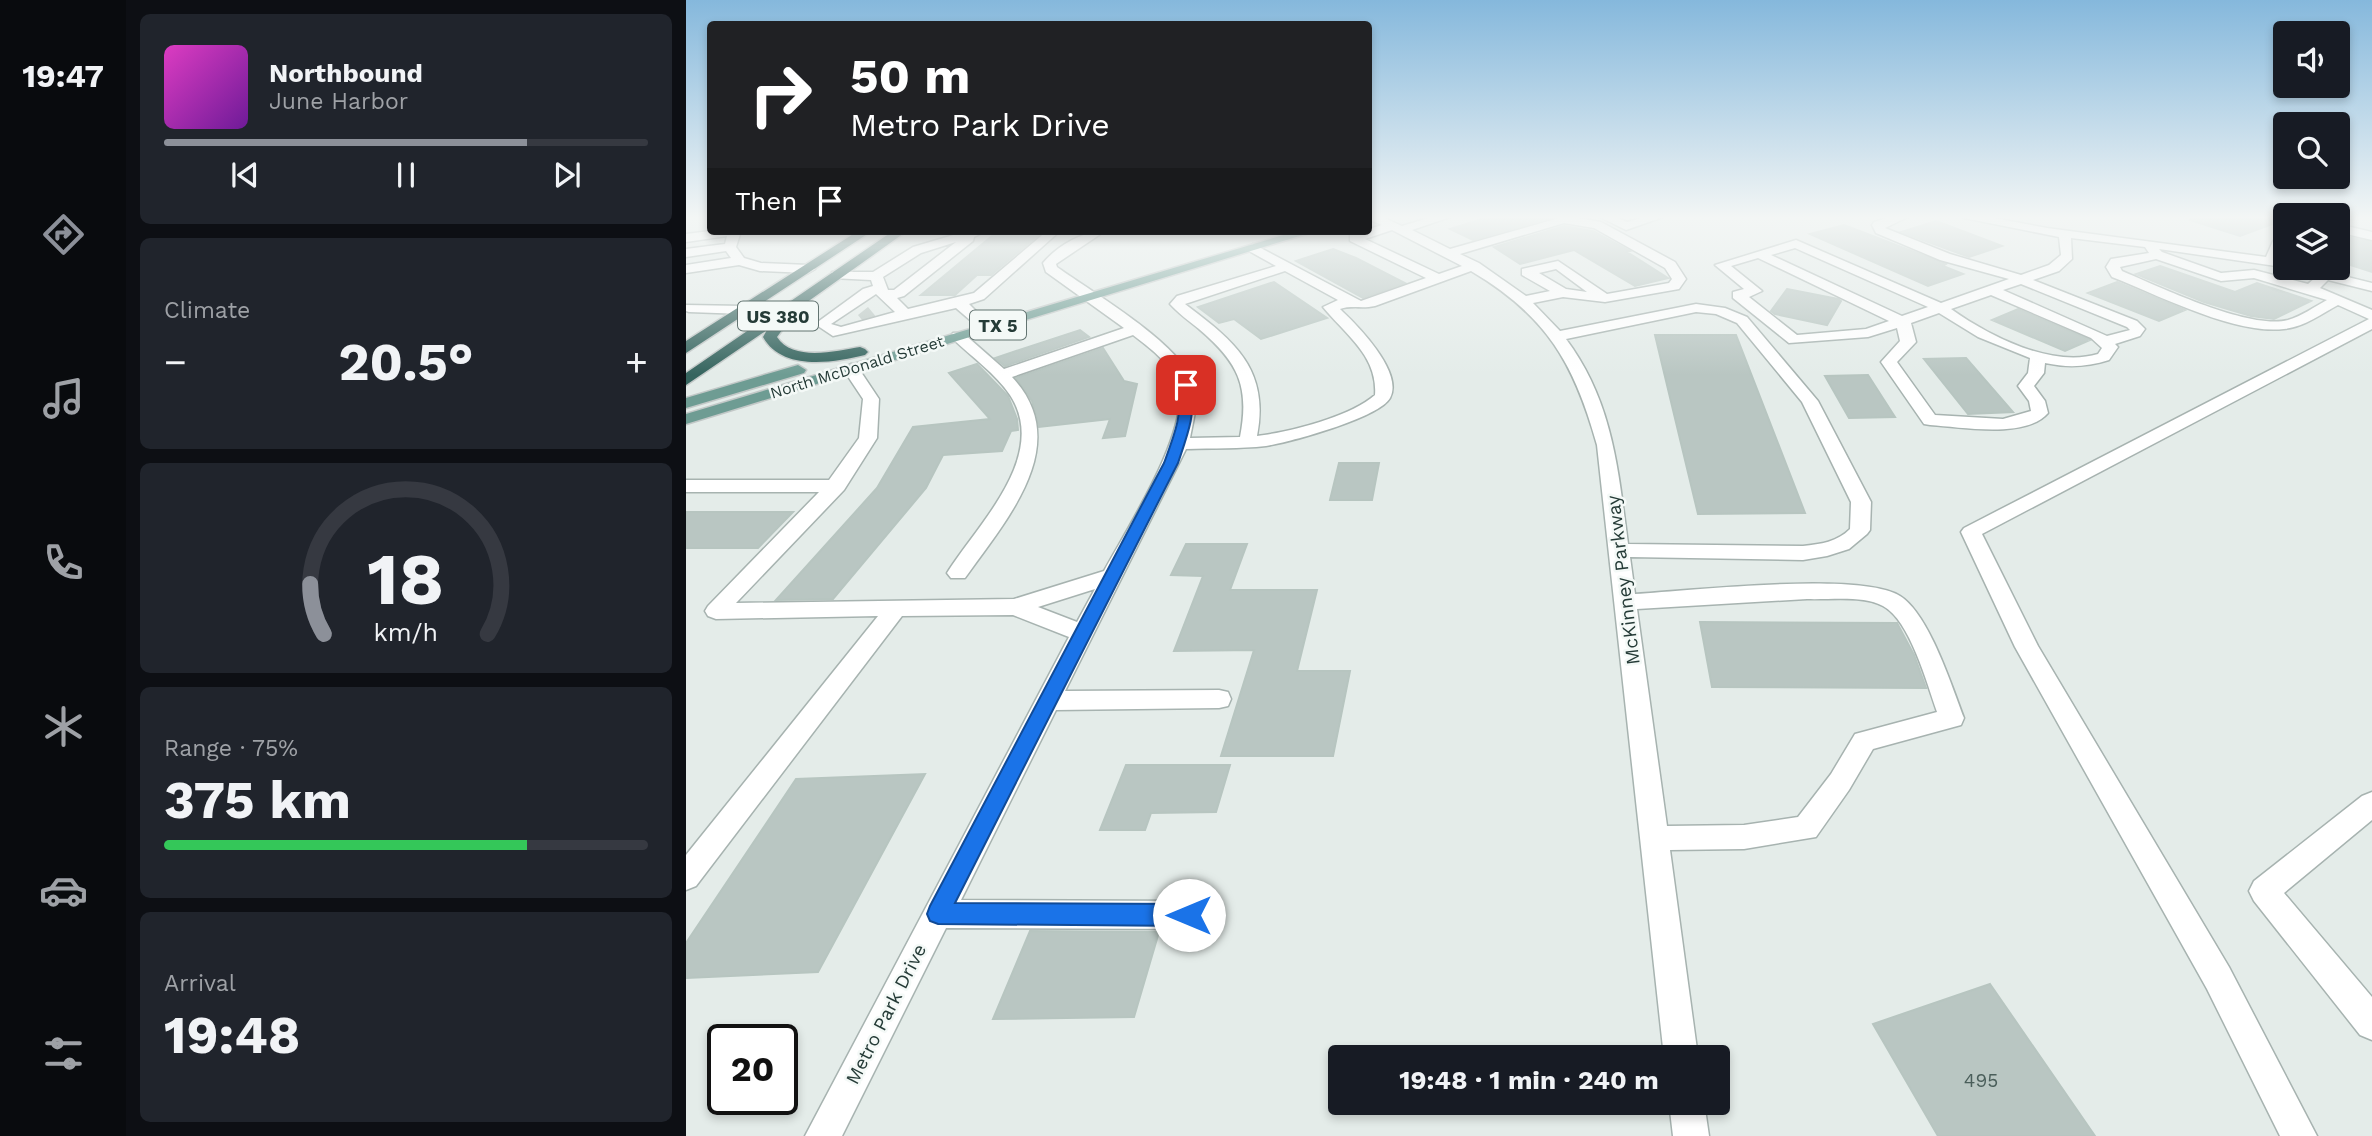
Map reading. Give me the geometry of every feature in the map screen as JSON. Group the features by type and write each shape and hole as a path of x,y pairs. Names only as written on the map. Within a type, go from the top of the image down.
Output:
{"highway":[{"name":"US 380","path":"686,348 805,269"},
{"name":"US 380","path":"686,380 846,269"},
{"path":"804,298 772,331 772,345 786,353 856,360"}],"main road":[{"name":"North McDonald Street","path":"686,403 958,337 1152,269"},
{"name":"North McDonald Street","path":"686,419 975,317 1172,269"}],"street":[{"path":"899,269 882,287 868,292 866,314 905,314 959,303 979,296 1011,269"},
{"path":"837,275 899,292 929,269"},
{"name":"Metro Park Drive","path":"823,1136 1179,444 1188,404 1182,376 1171,359 1051,269"},
{"path":"1248,440 1253,401 1236,357 1217,335 1177,304 1182,299 1278,269"},
{"path":"1293,269 1350,301 1365,305 1466,269"},
{"path":"1418,269 1438,279"},
{"name":"McKinney Parkway","path":"1478,269 1523,301 1559,336 1585,379 1601,419 1620,550 1680,1045"},
{"path":"1540,269 1527,272 1563,293"},
{"path":"1564,269 1605,298"},
{"path":"1523,301 1563,293 1605,298 1653,291 1674,286 1679,279 1673,269"},
{"path":"1726,269 1755,291 1738,295 1794,340 1868,332 2051,269"},
{"path":"1791,269 1903,322"},
{"path":"1853,269 1941,308 1954,320 2038,357 2086,363 2104,357 2110,346 2096,335 1991,290"},
{"path":"1992,269 2132,324 2138,329 2135,333 2104,342"},
{"path":"2114,269 2117,274 2243,321 2269,326 2287,325 2338,299"},
{"path":"2198,269 2221,277 2234,271 2249,273 2311,289 2372,316"},
{"path":"2311,289 2321,280"},
{"path":"2345,280 2372,287"},
{"path":"882,287 905,314"},
{"path":"1179,444 1279,439 1380,402 1384,395 1381,373 1373,357 1364,342 1330,307 1350,301"},
{"path":"959,303 975,317"},
{"path":"689,308 744,310"},
{"path":"1559,336 1696,309 1712,308 1731,314 1741,320 1810,401 1861,502 1860,530 1846,544 1830,549 1803,553 1620,550"},
{"path":"1903,322 1908,342 1889,362 1930,420 2014,424 2030,421 2040,413 2037,401 2026,386 2036,373 2038,357"},
{"path":"2300,1136 2218,978 2027,647 1972,532 2372,323"},
{"path":"999,376 1134,330"},
{"path":"958,337 1021,400 1028,420 1029,457 1019,483 958,573"},
{"path":"856,360 872,406 865,445 837,485 716,611 1015,607 1112,576"},
{"path":"686,486 837,485"},
{"path":"1626,602 1849,591 1890,599 1910,619 1952,718 1864,741 1840,782 1806,828 1744,836 1654,838"},
{"path":"1015,607 1083,633"},
{"path":"686,877 895,610"},
{"path":"1048,701 1219,699"},
{"path":"2372,804 2264,891 2372,1023"},
{"path":"938,914 1189,915"},
{"path":"1688,1115 1690,1136"}],"building":[{"path":"952,269 998,269 991,275 977,275 955,295 921,295"},
{"path":"1311,269 1378,269 1405,283 1363,298"},
{"path":"1606,269 1654,269 1668,278 1635,286"},
{"path":"1889,269 1951,269 1963,274 1928,286"},
{"path":"2151,269 2169,269 2235,292 2257,283 2311,301 2274,319 2251,316 2204,302 2136,274"},
{"path":"1274,282 1327,318 1261,339 1234,319 1219,323 1198,307"},
{"path":"2117,282 2185,310 2159,321 2088,293"},
{"path":"1787,289 1841,301 1827,325 1775,314 1771,311"},
{"path":"2018,309 2090,340 2065,351 1992,320"},
{"path":"1080,330 1089,337 1005,366 995,358"},
{"path":"1655,335 1736,335 1805,513 1698,514"},
{"path":"1103,348 1124,381 1137,384 1125,436 1103,438 1110,419 1039,427 1032,401 1016,378"},
{"path":"1966,358 2013,412 1968,414 1924,359"},
{"path":"977,364 1008,396 1017,419 1018,430 1011,431 1002,451 943,455 926,488 833,599 776,600 877,488 913,427 990,419 949,373"},
{"path":"1868,375 1895,417 1849,418 1825,376"},
{"path":"1339,463 1379,463 1372,500 1330,500"},
{"path":"686,512 793,512 758,548 686,548"},
{"path":"1186,544 1247,544 1230,590 1317,590 1297,671 1350,671 1333,756 1221,756 1254,650 1174,651 1203,576 1171,575"},
{"path":"1700,622 1897,623 1914,655 1926,688 1712,687"},
{"path":"1126,765 1230,765 1216,812 1151,813 1145,830 1100,830"},
{"path":"925,774 818,972 686,978 686,943 796,779"},
{"path":"1030,931 1159,932 1134,1017 993,1019"},
{"path":"1990,984 2095,1136 1938,1136 1873,1024"}],"tunnel":[{"path":"863,311 872,322"}],"route":[{"path":"1186,385 1188,404 1184,426 1171,463 938,914 1189,915"}]}
